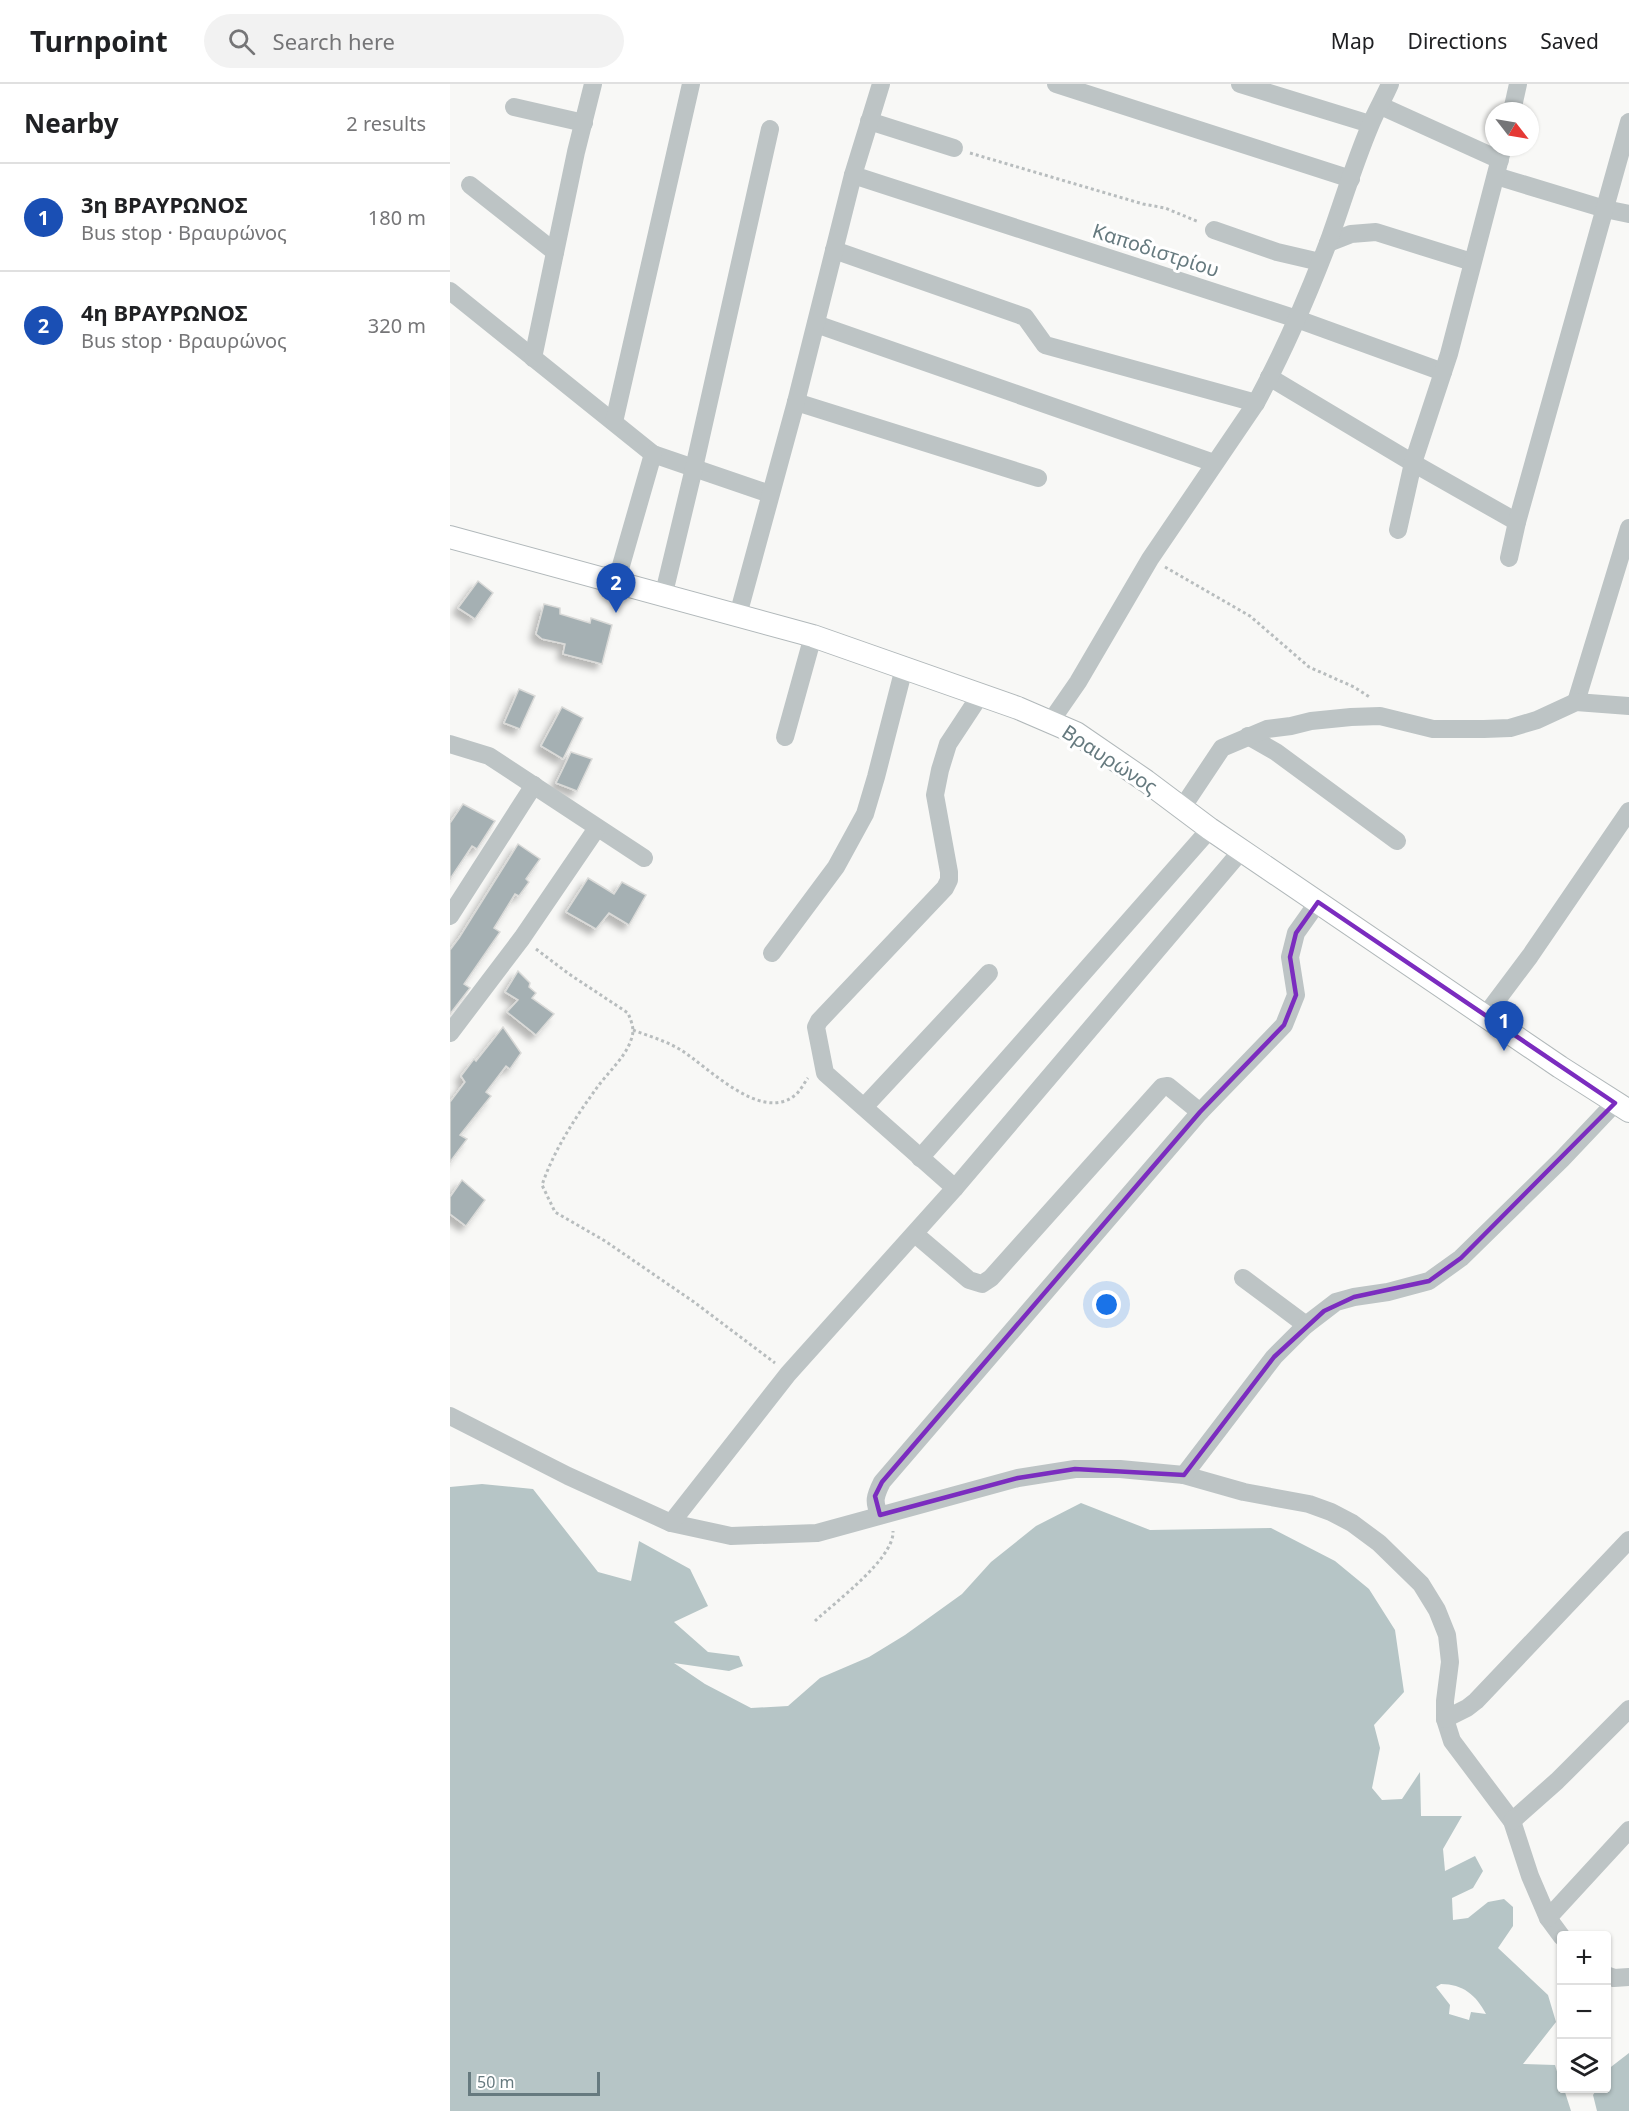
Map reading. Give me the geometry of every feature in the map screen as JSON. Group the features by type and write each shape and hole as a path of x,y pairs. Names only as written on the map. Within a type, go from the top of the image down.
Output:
{"main road":[{"name":"Βραυρώνος","path":"450,537 663,597 813,636 981,694 1076,733 1210,829 1622,1107"}],"street":[{"path":"534,358 593,84"},
{"path":"614,423 691,84"},
{"path":"738,615 796,402 853,175 880,84"},
{"path":"1056,84 1351,178"},
{"path":"1240,84 1370,124"},
{"path":"1051,721 1078,682 1150,559 1256,402 1297,319 1328,243 1370,124 1390,84"},
{"path":"1514,102 1518,84"},
{"path":"1381,106 1605,209 1629,214"},
{"path":"514,107 584,123"},
{"path":"869,121 954,148"},
{"path":"1509,558 1517,522 1629,122"},
{"path":"663,597 770,129"},
{"path":"1398,530 1413,463 1443,372 1500,161"},
{"name":"Καποδιστρίου","path":"853,175 1297,319 1443,372"},
{"path":"470,185 555,252"},
{"path":"1214,230 1277,252 1320,262"},
{"path":"1328,243 1351,234 1376,232 1472,262"},
{"path":"834,250 1025,318 1045,345 1256,402"},
{"path":"450,291 653,454 770,494"},
{"path":"816,324 1214,464"},
{"path":"1269,377 1517,522"},
{"path":"796,402 1038,478"},
{"path":"616,583 653,454"},
{"path":"1576,702 1629,528"},
{"path":"785,737 813,636"},
{"path":"772,953 836,867 865,814 904,668"},
{"path":"955,1188 825,1072 816,1027 819,1021 945,888 949,880 935,795 948,744 981,694"},
{"path":"1182,808 1222,748 1268,729 1311,721 1380,716 1433,729 1510,728 1537,720 1576,702 1629,706"},
{"path":"1248,736 1276,752 1397,842"},
{"path":"450,744 489,756 644,858"},
{"path":"450,916 534,785"},
{"path":"1485,1016 1530,956 1629,811"},
{"path":"450,1033 522,938 597,828"},
{"path":"920,1158 1210,829"},
{"path":"671,1523 788,1374 955,1188 1242,850"},
{"path":"880,1515 875,1506 875,1496 882,1482 1200,1112 1284,1025 1296,995 1290,957 1296,933 1318,902"},
{"path":"864,1107 989,973"},
{"path":"915,1234 969,1280 982,1284 991,1278 1162,1087 1168,1086 1200,1112"},
{"path":"1184,1475 1274,1357 1306,1325 1336,1302 1429,1281 1461,1258 1562,1159 1622,1107"},
{"path":"1243,1278 1306,1325"},
{"path":"450,1416 568,1476 671,1523 731,1536 817,1533 1018,1478 1075,1469 1120,1469 1184,1475 1244,1492 1309,1504 1331,1512 1352,1522 1386,1549 1421,1584 1437,1610 1447,1635 1450,1662 1444,1701 1445,1719 1452,1742 1512,1821 1523,1859 1548,1918 1558,1931"},
{"path":"1445,1719 1476,1701 1629,1540"},
{"path":"1512,1821 1557,1781 1629,1709"},
{"path":"1548,1918 1629,1830"},
{"path":"1611,1976 1629,1977"}],"path":[{"path":"954,148 1143,204 1165,208 1214,230"},
{"path":"1150,559 1250,616 1309,667 1371,697 1380,716"},
{"path":"522,938 569,974 628,1014 633,1030 631,1041 624,1053 597,1088 549,1165 542,1185 555,1212 604,1241 694,1302 788,1374"},
{"path":"633,1030 679,1049 732,1087 763,1103 779,1102 794,1096 821,1060"},
{"path":"815,1621 872,1570 888,1548 894,1535 892,1521 880,1515"}],"highlighted area":[{"path":"1318,902 1615,1103 1461,1258 1429,1281 1354,1297 1324,1311 1274,1357 1184,1475 1075,1469 1018,1478 880,1515 875,1496 882,1482 1200,1112 1284,1025 1296,995 1290,957 1296,933"}],"shaded area":[{"path":"482,1484 533,1489 598,1572 631,1581 639,1541 690,1569 708,1606 674,1622 708,1652 739,1656 743,1666 729,1671 674,1663 705,1684 751,1708 788,1706 820,1678 869,1657 905,1635 962,1594 991,1562 1036,1526 1081,1503 1150,1530 1271,1528 1335,1561 1369,1589 1395,1630 1404,1692 1374,1725 1380,1748 1372,1788 1382,1800 1402,1799 1420,1772 1421,1816 1462,1816 1443,1849 1445,1871 1475,1856 1483,1871 1473,1888 1452,1898 1453,1920 1468,1918 1488,1902 1504,1899 1513,1907 1513,1926 1498,1948 1548,1995 1556,2022 1523,2064 1555,2065 1557,2093 1565,2093 1571,2111 450,2111 450,1487","holes":["1441,1984 1456,1986 1473,1996 1486,2014 1471,2012 1469,2020 1449,2014 1450,2005 1436,1987"]},
{"path":"1629,2053 1629,2111 1597,2111 1593,2095 1594,2093 1611,2093 1611,2067"}],"building":[{"path":"478,581 493,593 475,619 458,608"},
{"path":"544,604 560,608 560,614 590,623 591,618 612,625 602,664 563,654 565,644 542,639 536,634"},
{"path":"519,689 535,696 520,729 504,723"},
{"path":"562,707 583,718 563,759 541,746"},
{"path":"571,752 592,759 577,791 556,783"},
{"path":"463,804 495,821 477,849 472,846 450,879 450,823"},
{"path":"518,844 540,859 526,879 529,882 519,896 515,894 494,928 500,932 464,984 470,988 450,1014 450,950"},
{"path":"588,878 614,894 622,882 646,895 629,925 609,913 596,929 566,912"},
{"path":"518,971 536,993 532,998 554,1014 536,1035 507,1012 518,1000 505,992"},
{"path":"503,1027 521,1053 510,1069 506,1066 486,1092 491,1096 460,1135 467,1139 450,1162 450,1102 465,1082 461,1076"},
{"path":"462,1180 485,1200 466,1226 450,1214 450,1197"}],"place":[{"name":"4η ΒΡΑΥΡΩΝΟΣ","path":"616,613"},
{"name":"3η ΒΡΑΥΡΩΝΟΣ","path":"1504,1051"}]}
